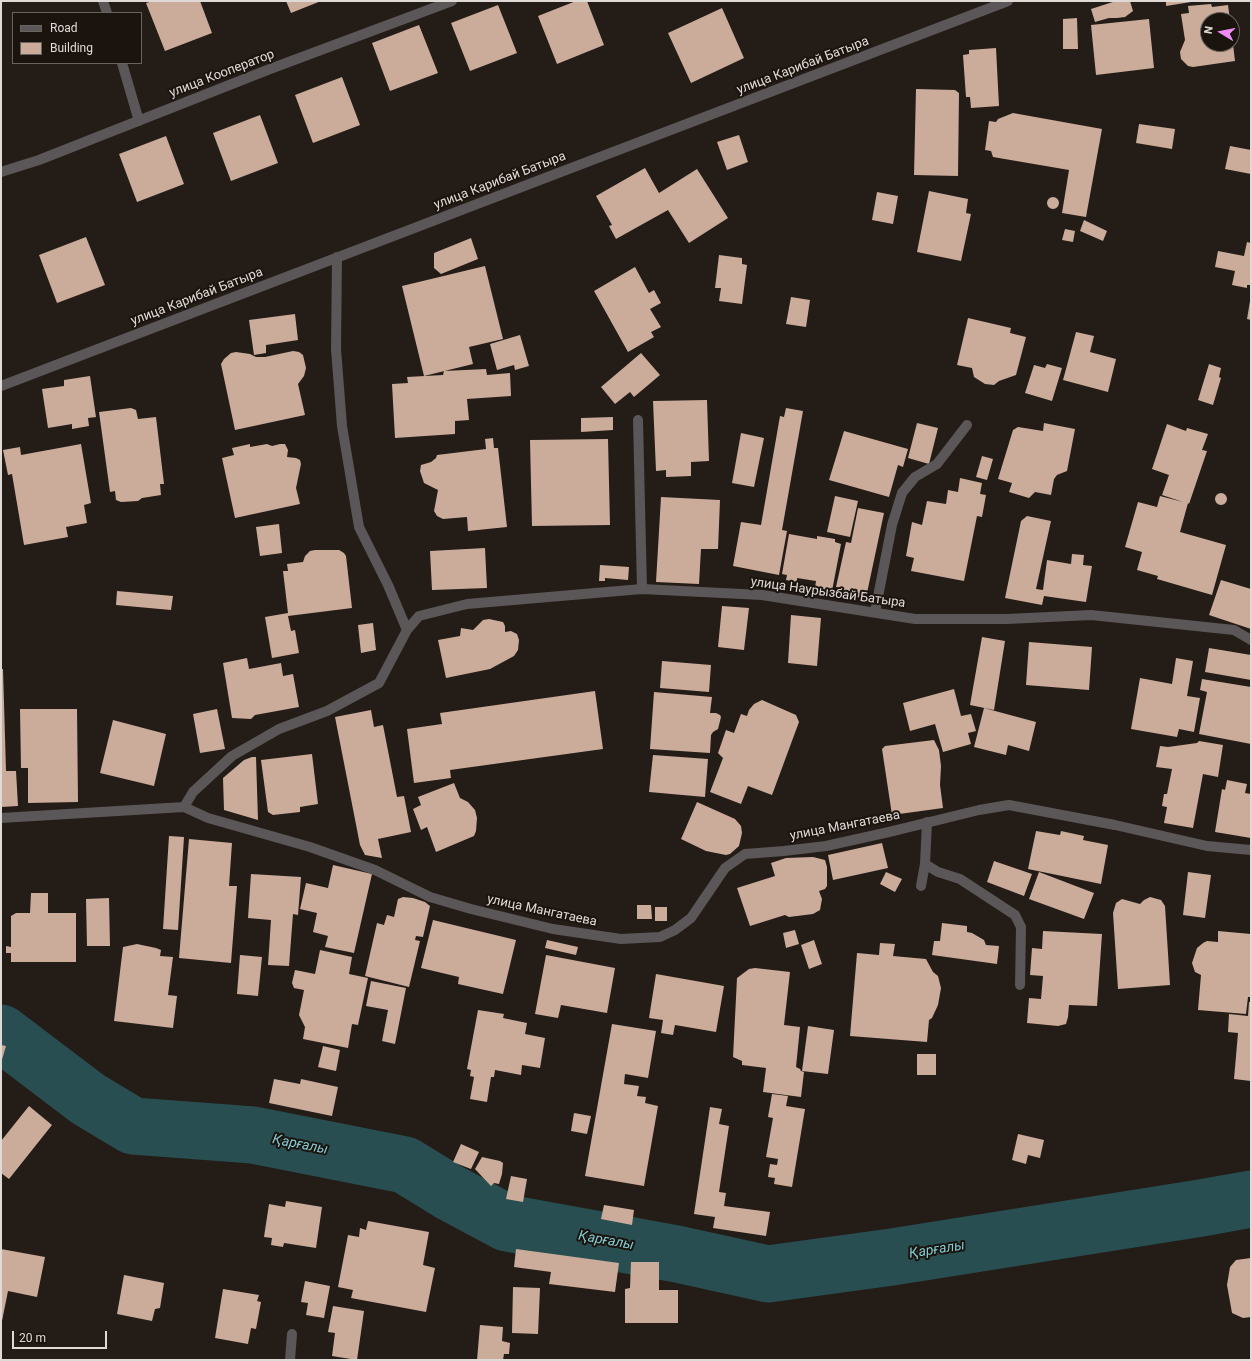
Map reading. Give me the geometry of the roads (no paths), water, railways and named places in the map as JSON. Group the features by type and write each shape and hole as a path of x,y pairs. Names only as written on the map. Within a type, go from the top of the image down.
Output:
{"street":[{"path":"104,1 107,12"},
{"name":"улица Кооператор","path":"1,172 39,160 278,66 452,1"},
{"name":"улица Карибай Батыра","path":"1,386 1008,1"},
{"path":"122,64 138,121"},
{"path":"337,257 336,349 342,426 359,527 388,585 407,630"},
{"path":"638,420 642,589"},
{"path":"875,612 892,525 902,493 915,477 937,464 967,425"},
{"name":"улица Наурызбай Батыра","path":"184,807 193,792 232,756 279,729 327,712 379,683 407,630 419,616 467,604 642,589 762,595 923,619 1007,619 1091,615 1234,630 1251,640"},
{"name":"улица Мангатаева","path":"184,807 208,818 310,847 375,870 430,897 471,909 553,929 621,939 660,937 675,930 691,918 725,868 745,854 826,846 979,810 1009,805 1115,825 1207,846 1251,850"},
{"path":"1,818 184,807"},
{"path":"921,886 925,864 927,822"},
{"path":"925,864 938,872 960,879 1015,915 1021,927 1020,985"},
{"path":"290,1360 292,1334"}],"waterway":[{"name":"Қарғалы","path":"1,1033 88,1099 133,1126 253,1135 405,1165 449,1192 507,1223 677,1254 768,1274 892,1257 1251,1199"}]}
